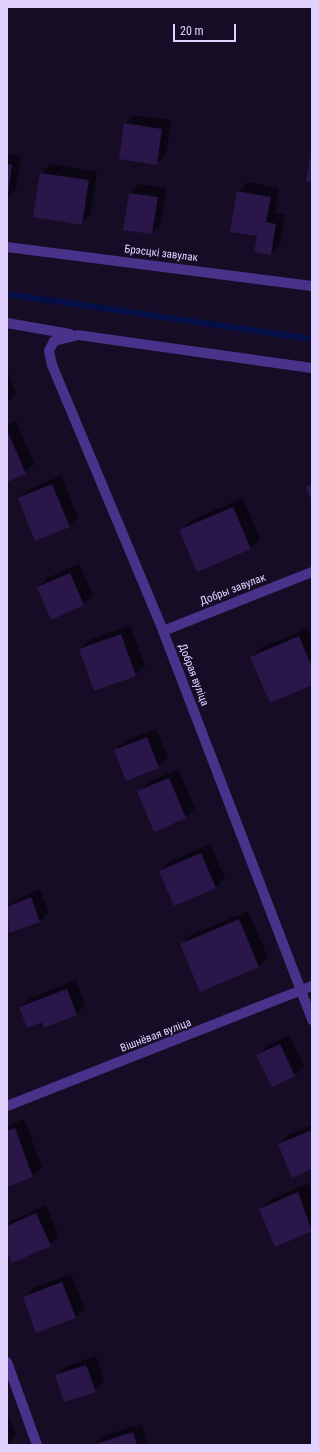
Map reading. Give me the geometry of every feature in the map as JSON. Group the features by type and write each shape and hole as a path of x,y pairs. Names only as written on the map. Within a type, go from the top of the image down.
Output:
{"street":[{"name":"Брэсцкі завулак","path":"7,247 312,286"},
{"path":"7,323 78,335 312,368"},
{"name":"Добрая вуліца","path":"78,335 54,341 49,351 52,365 163,631 312,1020"},
{"name":"Добры завулак","path":"163,631 312,572"},
{"name":"Вішнёвая вуліца","path":"7,1106 301,993 312,986"},
{"path":"7,1362 37,1445"}],"building":[{"path":"124,123 162,129 157,165 119,159"},
{"path":"312,154 312,182 306,181"},
{"path":"7,164 12,165 8,194 7,194"},
{"path":"40,173 89,180 82,225 33,217"},
{"path":"237,191 271,197 266,222 276,224 271,255 254,252 257,236 230,232"},
{"path":"129,193 158,197 152,234 123,230"},
{"path":"7,430 26,474 7,482"},
{"path":"52,484 70,527 35,541 18,498"},
{"path":"312,484 312,501 306,487"},
{"path":"233,507 251,549 197,572 179,530"},
{"path":"70,573 84,605 51,620 37,587"},
{"path":"121,634 136,676 94,691 79,649"},
{"path":"299,636 312,667 312,685 270,703 250,657"},
{"path":"147,737 159,768 126,781 114,750"},
{"path":"169,778 186,818 154,832 137,791"},
{"path":"201,853 216,888 174,906 159,871"},
{"path":"31,897 40,922 9,933 7,907"},
{"path":"239,919 259,967 200,992 180,944"},
{"path":"67,989 77,1015 44,1028 42,1022 27,1028 19,1007"},
{"path":"280,1044 295,1076 272,1087 256,1055"},
{"path":"15,1128 33,1177 7,1187 7,1131"},
{"path":"312,1130 312,1169 292,1178 278,1144"},
{"path":"298,1192 312,1231 275,1247 259,1209"},
{"path":"36,1213 51,1246 12,1263 7,1251 7,1226"},
{"path":"62,1282 76,1318 36,1333 23,1297"},
{"path":"86,1365 96,1392 64,1402 55,1375"},
{"path":"133,1432 137,1445 92,1445"}],"waterway":[{"path":"7,294 312,339"}]}
